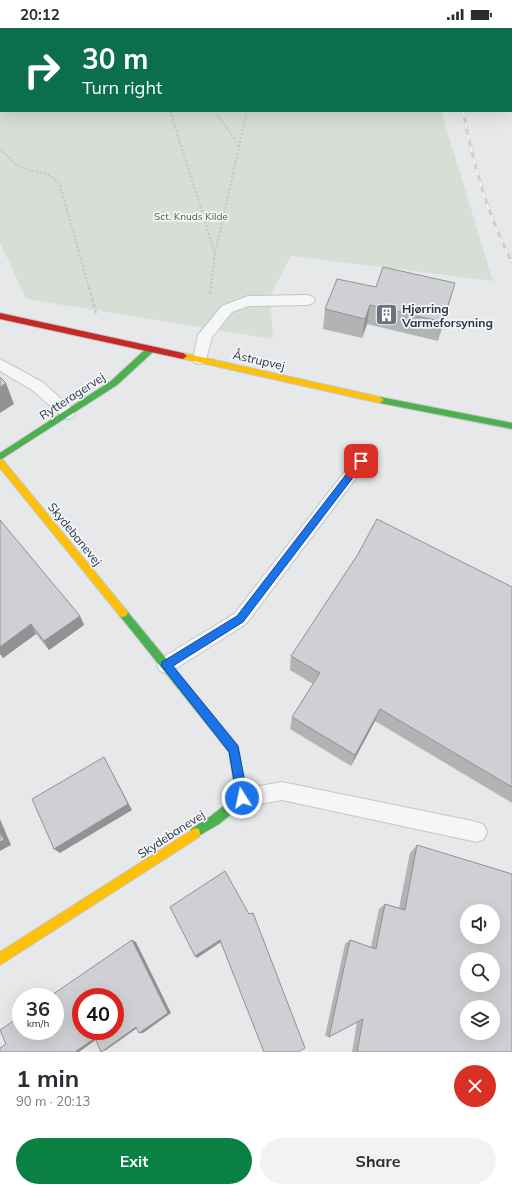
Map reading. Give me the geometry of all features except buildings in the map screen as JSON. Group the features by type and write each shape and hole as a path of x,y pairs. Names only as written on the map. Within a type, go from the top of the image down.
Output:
{"street":[{"name":"Åstrupvej","path":"0,316 381,400 512,426"},
{"name":"Rytteragervej","path":"0,457 114,383 151,349"},
{"name":"Skydebanevej","path":"0,462 234,750 242,798 214,820 0,959"}],"lane":[{"path":"200,359 205,335 227,309 248,301 308,300"},
{"path":"0,364 36,386 68,413"},
{"path":"166,665 240,619 361,461"},
{"path":"242,798 282,791 476,832"}],"path":[{"path":"170,112 215,254"},
{"path":"216,112 240,147"},
{"path":"209,301 215,254 247,112"},
{"path":"0,149 17,165 28,170 47,174 59,182 102,338"}],"green space":[{"name":"Sct. Knuds Kilde","path":"0,112 441,112 493,281 291,256 270,296 273,339 26,299 0,242"}],"railway":[{"path":"463,112 471,150 488,207 512,262"}],"traffic: fast":[{"path":"0,457 114,383 151,349"},
{"path":"380,400 512,426"},
{"path":"123,613 234,750 242,798 215,820 195,833"}],"traffic: slow":[{"path":"183,356 380,400"},
{"path":"0,462 123,613"},
{"path":"0,959 195,833"}],"traffic: jam":[{"path":"0,316 183,356"}],"place":[{"name":"Hjørring Varmeforsyning","path":"387,315"}],"route":[{"path":"242,798 234,750 166,665 240,619 361,461"}]}
